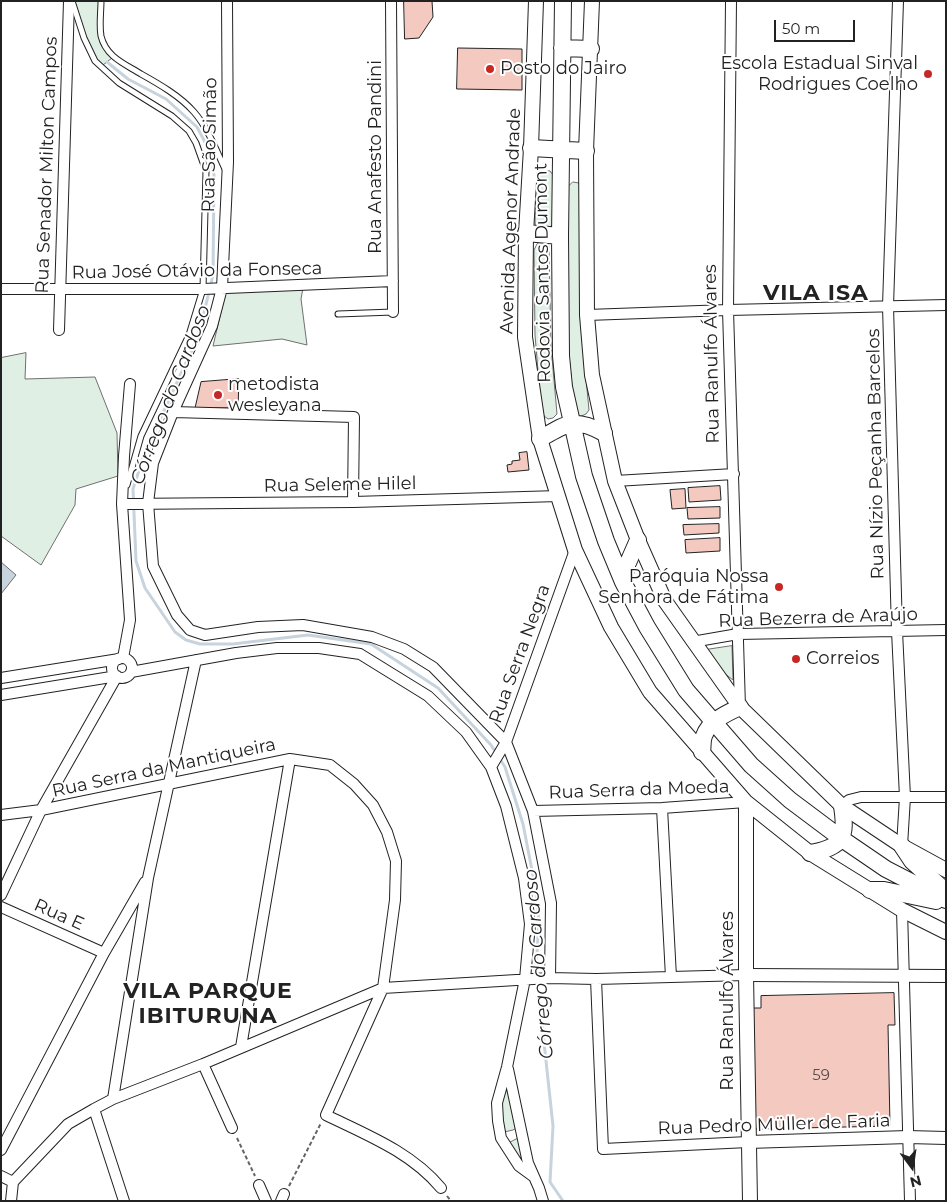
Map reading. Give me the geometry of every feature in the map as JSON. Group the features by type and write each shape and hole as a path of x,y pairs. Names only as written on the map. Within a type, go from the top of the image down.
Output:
{"highway":[{"name":"Rodovia Santos Dumont","path":"563,1 560,236 561,356 564,387 584,476 606,541 623,582 686,690 751,765 783,794 842,839 886,869 946,901"},
{"path":"562,48 591,48"},
{"path":"531,148 586,151"},
{"path":"526,233 560,236"},
{"path":"540,439 571,422 590,425 604,433"},
{"path":"623,582 627,565 638,540"},
{"path":"702,752 704,735 713,722 740,707"},
{"path":"810,853 828,850 842,839 845,824 842,806"},
{"path":"902,846 912,861 943,889 946,895"},
{"path":"870,890 884,890 937,902 946,901"}],"main road":[{"name":"Avenida Agenor Andrade","path":"536,1 526,233 525,337 540,439 574,550 611,627 650,692 746,802 810,853 902,910 946,932"},
{"path":"592,1 586,151 587,315 592,375 615,481 638,540 665,602 740,707 842,806 902,846 946,870"},
{"name":"Rua Ranulfo Álvares","path":"746,802 746,976 750,1201"}],"street":[{"name":"Rua Senador Milton Campos","path":"59,330 71,1"},
{"name":"Rua São Simão","path":"227,1 228,174 222,288 212,326 173,412 153,463 148,503 153,566 177,615 190,630 205,635 258,627 303,625 372,637 404,649 433,667 506,742"},
{"name":"Rua Anafesto Pandini","path":"391,1 393,312"},
{"name":"Rua Ranulfo Álvares","path":"730,1 728,310 740,707"},
{"name":"Rua Nízio Peçanha Barcelos","path":"898,1 888,306 897,631 906,797 902,846"},
{"name":"Rua José Otávio da Fonseca","path":"1,289 203,289 393,281"},
{"path":"587,315 946,305"},
{"path":"117,676 112,668 114,662 121,658 130,620 122,504 130,384"},
{"path":"173,412 354,417 353,502"},
{"path":"615,481 734,474"},
{"name":"Rua Seleme Hilel","path":"122,504 353,502 559,496"},
{"name":"Rua Serra Negra","path":"490,767 506,742 574,550"},
{"name":"Rua Bezerra de Araújo","path":"692,642 738,634 946,630"},
{"path":"1,695 127,676 131,672 236,653 277,648 319,648 360,654 428,696 466,732 490,767 506,806 524,878 530,924 526,979 507,1067 497,1103 501,1138 519,1166 534,1177"},
{"path":"1,678 121,658 130,663 131,672"},
{"path":"114,1099 148,878 196,660"},
{"path":"1,895 41,810 117,676"},
{"path":"506,742 533,811 551,903 550,978"},
{"path":"242,1047 290,759"},
{"name":"Rua Serra da Mantiqueira","path":"1,815 41,810 290,759 330,765 354,784 373,805 388,832 396,861 395,900 383,988 326,1114"},
{"path":"842,806 849,800 861,797 946,796"},
{"name":"Rua Serra da Moeda","path":"533,811 662,808 746,802"},
{"path":"662,808 671,977"},
{"path":"2,1145 104,953 148,878"},
{"name":"Rua E","path":"1,907 104,953"},
{"path":"902,910 910,1201"},
{"path":"11,1201 13,1182 68,1124 94,1109 114,1099 203,1064 383,988 550,978 946,976"},
{"name":"Rua Pedro Müller de Faria","path":"596,979 603,1149 748,1142 908,1137 946,1138"},
{"path":"203,1064 232,1128"},
{"path":"507,1067 528,1163 543,1201"},
{"path":"94,1109 124,1201"},
{"path":"326,1114 403,1154 421,1166 441,1188"},
{"path":"1,1176 13,1182"},
{"path":"259,1185 266,1201"}],"lane":[{"path":"71,1 84,38 95,61 119,83 172,116 189,131 196,143 206,171 203,289 189,335 141,436 122,504"},
{"path":"101,1 101,36 108,50 121,64 140,73 173,94 194,112 208,134 228,174"},
{"path":"338,314 393,312"}],"path":[{"path":"282,1198 326,1114"},
{"path":"232,1128 259,1185"}],"green space":[{"path":"74,1 100,1 99,29 112,58 103,65 88,44"},
{"path":"542,170 550,171 553,175 553,225 546,229 538,229 535,223 536,172"},
{"path":"573,182 579,183 582,188 581,326 589,410 586,414 579,417 575,413 568,347 568,187"},
{"path":"546,242 549,246 551,346 557,414 553,418 548,419 544,416 541,407 535,335 534,250 537,244"},
{"path":"303,288 301,299 307,345 282,339 213,346 226,291"},
{"path":"26,353 25,379 95,377 117,433 118,476 76,489 75,505 41,565 1,536 1,358"},
{"path":"732,646 733,680 724,673 705,650"},
{"path":"507,1081 518,1127 504,1132 500,1104"},
{"path":"519,1138 524,1167 509,1143"}],"shaded area":[{"path":"1,562 16,575 1,594"}],"building":[{"path":"404,1 432,1 433,17 419,38 405,39"},
{"name":"Posto do Jairo","path":"458,48 522,49 522,90 457,89"},
{"name":"metodista wesleyana","path":"239,379 238,408 195,408 201,382"},
{"path":"527,452 529,470 508,472 507,465 512,464 512,461 520,460 519,453"},
{"path":"720,486 721,500 689,502 688,488"},
{"path":"685,489 686,508 672,509 670,490"},
{"path":"720,507 720,518 688,519 687,508"},
{"path":"719,524 719,533 684,535 683,525"},
{"path":"720,538 720,551 686,553 685,540"},
{"path":"894,993 895,1025 888,1025 890,1126 754,1129 752,1008 761,1008 761,996"}],"waterway":[{"name":"Córrego do Cardoso","path":"107,62 128,79 166,99 197,127 207,146 214,175 213,275 203,317 197,339 145,452 133,489 136,561 145,588 175,632 186,640 200,644 233,644 308,635 371,644 438,688 491,745 505,767 523,824 536,891 539,923 536,968 553,1126 550,1182 563,1201"}],"place":[{"name":"Posto do Jairo","path":"490,69"},
{"name":"Escola Estadual Sinval Rodrigues Coelho","path":"928,74"},
{"name":"metodista wesleyana","path":"218,395"},
{"name":"Paróquia Nossa Senhora de Fátima","path":"779,587"},
{"name":"Correios","path":"796,659"}],"district":[{"name":"VILA ISA","path":"816,294"},
{"name":"VILA PARQUE IBITURUNA","path":"208,1004"}]}
